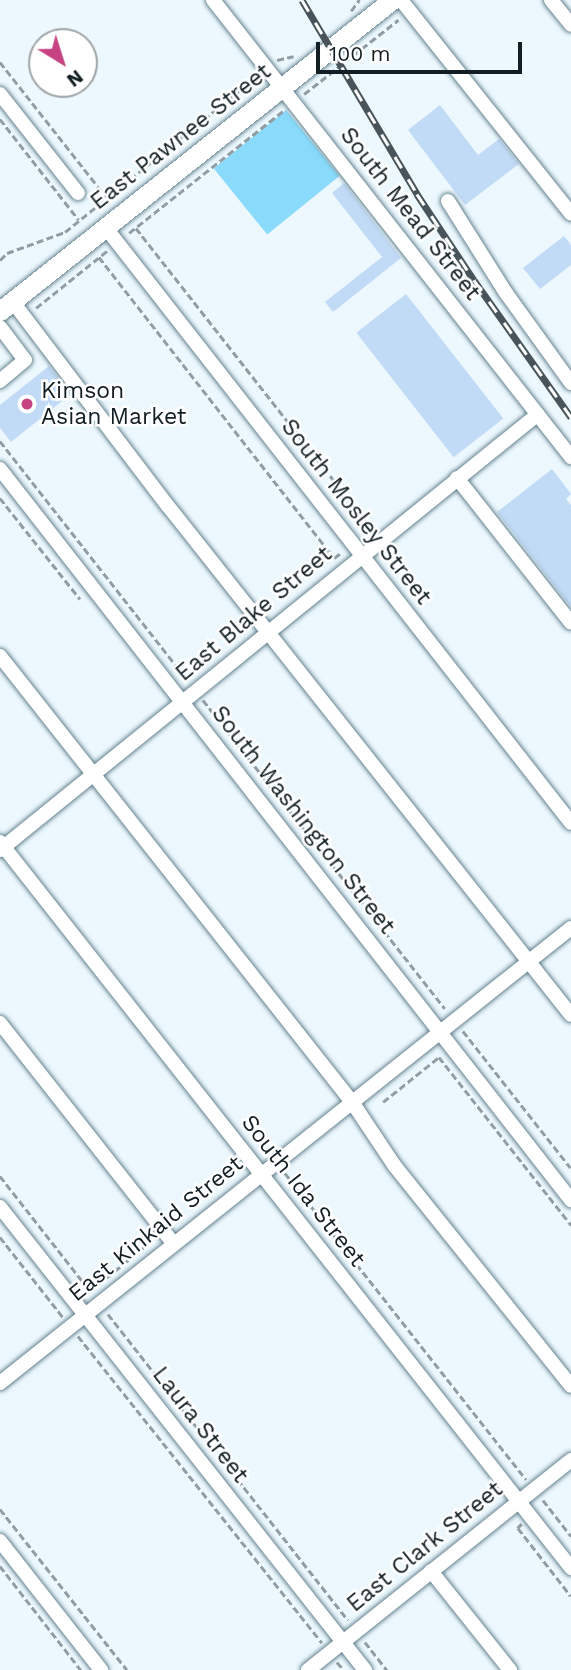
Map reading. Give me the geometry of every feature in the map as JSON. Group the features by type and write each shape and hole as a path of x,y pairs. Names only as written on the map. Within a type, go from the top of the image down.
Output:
{"main road":[{"name":"East Pawnee Street","path":"12,310 112,235 288,95 392,0"}],"street":[{"name":"South Mead Street","path":"213,0 571,457"},
{"path":"551,0 571,25"},
{"path":"405,5 571,215"},
{"path":"0,94 78,193"},
{"path":"448,201 506,293 571,383"},
{"name":"South Mosley Street","path":"112,235 571,823"},
{"path":"12,310 531,960 571,1015"},
{"path":"0,327 25,360 0,381"},
{"name":"East Blake Street","path":"1,846 93,776 360,556 538,414"},
{"name":"South Washington Street","path":"0,469 571,1200"},
{"path":"457,478 571,623"},
{"path":"0,656 352,1102 394,1165 571,1387"},
{"name":"South Ida Street","path":"1,846 571,1568"},
{"name":"East Kinkaid Street","path":"0,1383 571,928"},
{"path":"0,1023 174,1244"},
{"name":"Laura Street","path":"0,1207 365,1670"},
{"name":"East Clark Street","path":"307,1670 571,1460"},
{"path":"0,1541 101,1670"},
{"path":"431,1571 510,1670"}],"path":[{"path":"344,19 359,0"},
{"path":"12,310 405,5"},
{"path":"0,260 7,253 65,232 267,68 278,60 297,56"},
{"path":"0,62 107,198"},
{"path":"0,119 79,220"},
{"path":"0,442 571,1168"},
{"path":"0,498 80,599"},
{"path":"383,1101 439,1057 571,1226"},
{"path":"284,1173 571,1536"},
{"path":"0,1176 387,1670"},
{"path":"90,1291 163,1232"},
{"path":"0,1237 344,1670"},
{"path":"0,1509 127,1670"},
{"path":"0,1566 81,1670"}],"shaded area":[{"path":"286,110 339,176 267,235 214,169"}],"building":[{"path":"440,105 478,155 499,139 519,164 465,205 408,130"},
{"path":"344,183 401,258 333,312 325,302 382,257 332,193"},
{"path":"564,236 571,245 571,265 540,289 523,268"},
{"path":"406,294 503,419 454,457 356,333"},
{"path":"49,366 71,394 11,442 0,428 0,405"},
{"path":"552,469 571,494 566,499 571,505 571,607 497,512"}],"railway":[{"path":"302,0 417,194 571,417"}],"place":[{"name":"Kimson Asian Market","path":"27,404"}]}
